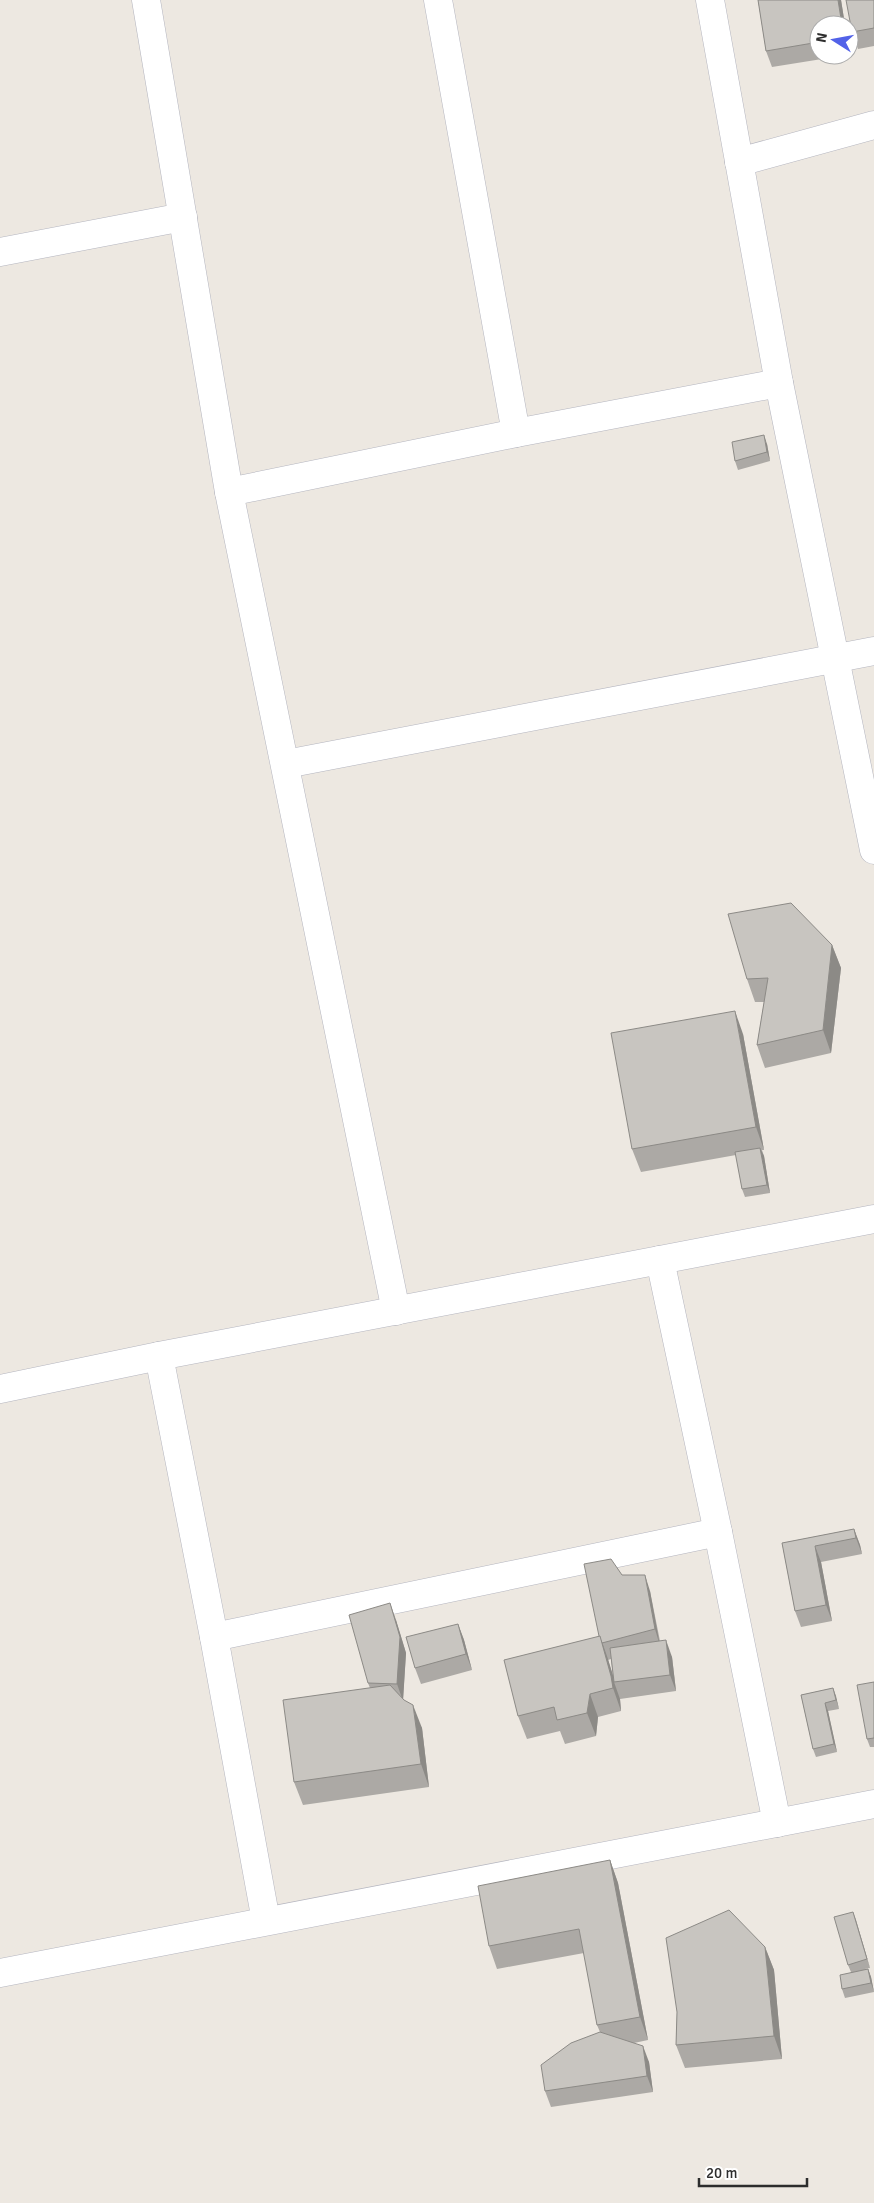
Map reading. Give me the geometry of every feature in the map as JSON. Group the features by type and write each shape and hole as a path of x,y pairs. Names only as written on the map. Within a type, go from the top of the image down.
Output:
{"street":[{"path":"146,0 229,492 286,764 396,1311"},
{"path":"438,0 516,433"},
{"path":"710,0 779,383 874,850"},
{"path":"739,162 874,125"},
{"path":"0,252 183,217"},
{"path":"229,492 516,433 779,383"},
{"path":"286,764 874,651"},
{"path":"0,1389 159,1356 874,1219"},
{"path":"660,1260 777,1823"},
{"path":"159,1356 214,1637 266,1921"},
{"path":"214,1637 718,1532"},
{"path":"0,1973 874,1804"}],"building":[{"path":"758,0 838,0 840,15 809,15 809,44 766,51"},
{"path":"846,0 874,0 874,28 859,31 859,15 849,15"},
{"path":"764,435 767,452 735,461 732,442"},
{"path":"791,903 832,945 823,1030 757,1045 768,978 747,979 728,914"},
{"path":"735,1011 756,1127 632,1149 611,1033"},
{"path":"760,1148 767,1185 742,1189 735,1152"},
{"path":"854,1529 856,1538 815,1546 826,1605 795,1611 782,1543"},
{"path":"611,1559 622,1575 645,1575 655,1629 602,1643 584,1564"},
{"path":"390,1603 400,1637 397,1684 368,1683 349,1615"},
{"path":"458,1624 466,1654 415,1668 406,1637"},
{"path":"600,1636 613,1688 590,1694 587,1713 557,1720 554,1707 518,1716 504,1660"},
{"path":"666,1640 670,1675 614,1682 610,1648"},
{"path":"874,1682 874,1738 867,1739 857,1685"},
{"path":"390,1685 404,1700 413,1705 421,1764 294,1782 283,1700"},
{"path":"833,1688 836,1700 825,1703 834,1744 813,1749 801,1695"},
{"path":"610,1860 640,2017 597,2025 579,1929 489,1946 478,1886"},
{"path":"729,1910 765,1947 774,2036 676,2045 677,2012 666,1938"},
{"path":"853,1912 867,1959 848,1965 834,1917"},
{"path":"868,1969 871,1983 842,1989 840,1975"},
{"path":"600,2032 643,2046 647,2076 545,2091 541,2065 571,2043"}]}
